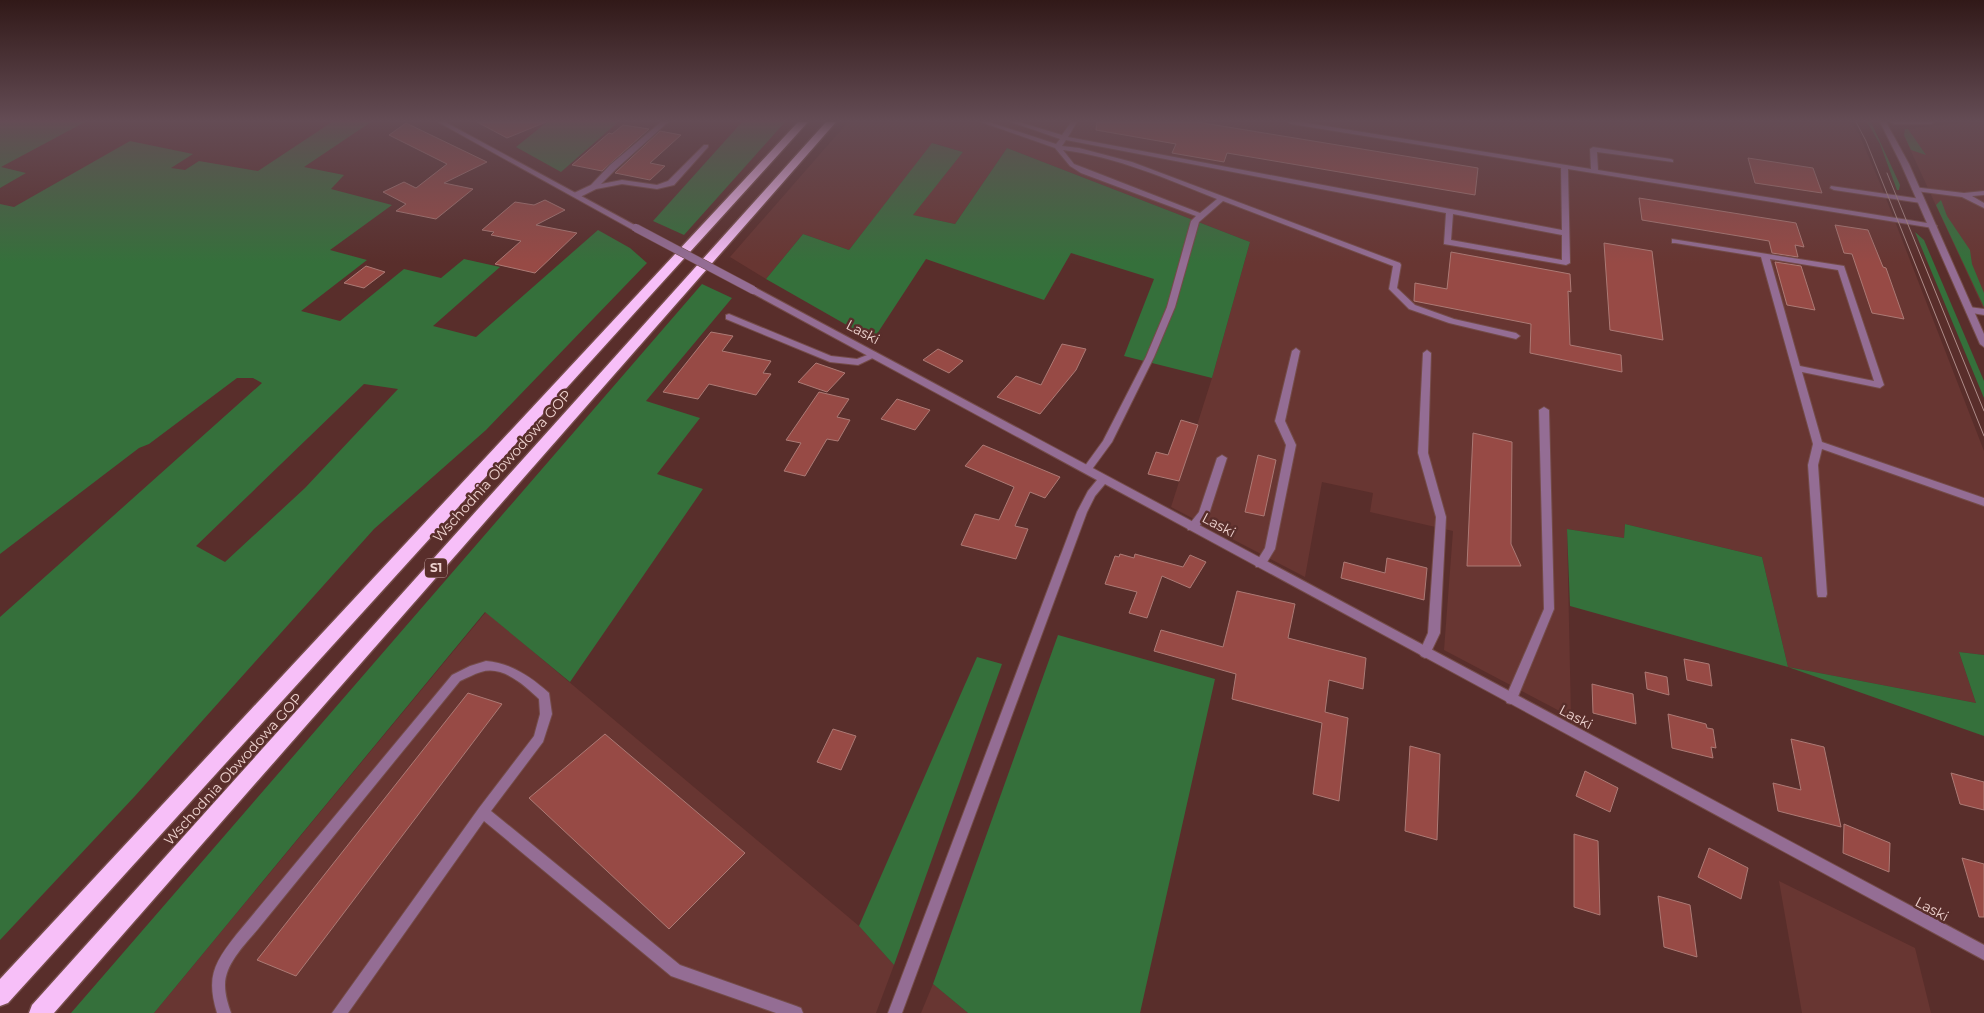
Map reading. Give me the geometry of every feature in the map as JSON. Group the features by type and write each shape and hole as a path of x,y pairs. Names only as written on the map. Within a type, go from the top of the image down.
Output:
{"highway":[{"name":"Wschodnia Obwodowa GOP","path":"0,994 759,169"},
{"name":"Wschodnia Obwodowa GOP","path":"40,1013 789,169"}],"street":[{"name":"Laski","path":"528,169 1984,953"},
{"path":"577,196 594,187 612,169"},
{"path":"594,187 622,182 657,187 671,182 683,169"},
{"path":"1081,169 1202,216"},
{"path":"1146,169 1397,265 1392,289 1412,307 1452,321 1516,336"},
{"path":"1229,169 1566,233"},
{"path":"1450,211 1447,242 1566,263 1564,169"},
{"path":"1589,169 1933,226"},
{"path":"1906,169 1984,344"},
{"path":"1834,188 1921,201"},
{"path":"1916,189 1964,195 1984,193"},
{"path":"1964,195 1984,206"},
{"path":"1087,470 1107,442 1150,357 1171,307 1195,222 1222,198"},
{"path":"1675,241 1841,268 1880,385 1796,368"},
{"path":"1765,256 1818,444 1813,465 1822,594"},
{"path":"1969,310 1984,312"},
{"path":"729,317 830,359 858,362 875,356"},
{"path":"1260,564 1270,550 1290,445 1280,421 1296,351"},
{"path":"1425,653 1434,633 1441,517 1424,453 1427,353"},
{"path":"1511,699 1549,609 1544,410"},
{"path":"1818,444 1984,502"},
{"path":"1192,527 1204,514 1222,458"},
{"path":"895,1013 1082,512 1091,494 1103,479"},
{"path":"224,1013 219,997 219,978 230,957 257,919 456,678 485,666 503,670 526,680 545,697 546,714 540,738 483,812 339,1013"},
{"path":"483,812 676,970 796,1013"}],"shaded area":[{"path":"807,169 912,169 849,250 803,234 766,279 730,257"},
{"path":"949,169 992,169 955,224 912,215"},
{"path":"1062,169 1874,169 1984,451 1984,655 1959,652 1976,703 1788,667 1762,557 1625,524 1624,538 1567,529 1571,717 1444,650 1453,531 1370,512 1373,493 1322,482 1305,577 1171,507 1212,378 1250,242"},
{"path":"1919,169 1984,169 1984,310"},
{"path":"486,612 859,926 894,965 876,1013 154,1013"},
{"path":"1779,881 1915,948 1931,1013 1802,1013"},
{"path":"933,984 968,1013 921,1013"}],"green space":[{"path":"0,169 26,173 0,188"},
{"path":"80,169 248,169 258,171 261,169 315,169 344,175 331,189 392,205 330,250 367,260 301,311 340,321 404,269 441,278 464,259 500,267 433,326 476,337 598,230 630,248 647,263 486,430 374,529 135,796 0,940 0,617 262,383 253,378 237,378 149,444 139,448 0,554 0,204 14,207","holes":["364,384 398,389 305,488 225,562 196,546"]},
{"path":"700,169 743,169 684,235 653,221"},
{"path":"912,169 949,169 913,215 955,224 992,169 1062,169 1250,242 1212,378 1124,356 1154,279 1071,253 1044,300 926,259 873,340 766,279 803,234 849,250"},
{"path":"1889,169 1893,169 1900,185 1899,190 1897,190"},
{"path":"1941,200 1947,216 1970,250 1972,264 1984,293 1984,307 1936,205"},
{"path":"1915,232 1924,240 1984,381 1984,398"},
{"path":"702,284 732,298 646,401 700,418 657,474 703,489 570,682 485,612 154,1013 71,1013"},
{"path":"1625,524 1762,557 1788,667 1570,606 1567,529 1624,538"},
{"path":"1058,635 1215,679 1140,1013 968,1013 933,984"},
{"path":"1959,652 1984,655 1984,736 1788,667 1976,703"},
{"path":"977,657 1002,664 894,965 859,926"}],"building":[{"path":"440,169 472,169 444,183 473,189 436,219 396,211 406,204 383,192 404,182 416,188"},
{"path":"619,169 661,169 650,180 615,173"},
{"path":"1323,169 1478,169 1475,195"},
{"path":"1751,169 1813,169 1822,193 1755,183"},
{"path":"1639,198 1796,223 1804,247 1795,245 1798,257 1772,253 1769,241 1642,220"},
{"path":"545,200 565,210 536,225 577,233 535,273 495,264 521,241 491,235 494,232 482,230 515,202 534,205"},
{"path":"1835,225 1868,230 1883,267 1886,268 1904,319 1872,313 1852,254 1844,253"},
{"path":"1604,243 1652,251 1663,340 1610,330"},
{"path":"1451,252 1570,274 1571,292 1568,291 1570,345 1621,355 1622,372 1530,353 1531,324 1414,301 1415,283 1447,289"},
{"path":"1775,262 1801,266 1815,310 1787,305"},
{"path":"366,266 385,272 364,288 344,283"},
{"path":"711,332 733,336 722,351 771,361 763,373 771,374 756,395 709,384 698,399 663,392"},
{"path":"1062,344 1086,349 1076,370 1040,414 997,397 1016,376 1041,385"},
{"path":"938,349 963,361 949,373 923,360"},
{"path":"816,363 845,373 827,392 798,382"},
{"path":"819,392 849,399 837,417 850,420 838,441 827,439 805,476 784,471 801,443 786,440"},
{"path":"897,399 930,410 915,430 881,419"},
{"path":"1181,420 1198,425 1179,481 1148,474 1156,452 1168,455"},
{"path":"1473,433 1512,442 1511,544 1521,566 1467,566"},
{"path":"983,445 1060,477 1045,498 1030,492 1015,526 1028,529 1016,559 961,545 975,514 999,520 1014,487 965,466"},
{"path":"1258,455 1276,460 1264,516 1245,512"},
{"path":"1120,554 1134,558 1135,554 1183,567 1190,555 1206,562 1190,588 1162,576 1147,618 1129,613 1137,592 1105,584 1115,556 1119,557"},
{"path":"1387,558 1427,568 1424,600 1341,578 1344,562 1385,573"},
{"path":"1237,591 1295,604 1288,638 1366,658 1363,689 1329,680 1325,712 1348,718 1339,801 1313,794 1322,723 1232,699 1236,674 1154,651 1161,630 1223,647"},
{"path":"1684,659 1709,664 1712,686 1687,680"},
{"path":"1645,672 1667,677 1669,695 1647,689"},
{"path":"1592,684 1633,694 1636,724 1593,713"},
{"path":"468,693 502,704 296,976 257,960"},
{"path":"1668,714 1706,724 1707,728 1713,729 1716,748 1711,747 1713,758 1672,748"},
{"path":"833,729 856,736 841,770 817,762"},
{"path":"605,734 745,853 669,929 529,798"},
{"path":"1791,739 1824,747 1841,827 1778,811 1773,783 1801,790"},
{"path":"1410,746 1440,754 1437,840 1405,831"},
{"path":"1585,771 1618,788 1610,812 1576,796"},
{"path":"1951,773 1984,782 1984,810 1960,804"},
{"path":"1844,824 1890,843 1889,872 1843,853"},
{"path":"1574,834 1598,841 1600,915 1574,907"},
{"path":"1709,848 1748,868 1741,899 1698,877"},
{"path":"1962,858 1984,864 1984,917 1979,917"},
{"path":"1658,896 1690,905 1697,957 1664,947"}],"tram line":[{"path":"1877,169 1984,436"},
{"path":"1887,173 1984,411"}]}
